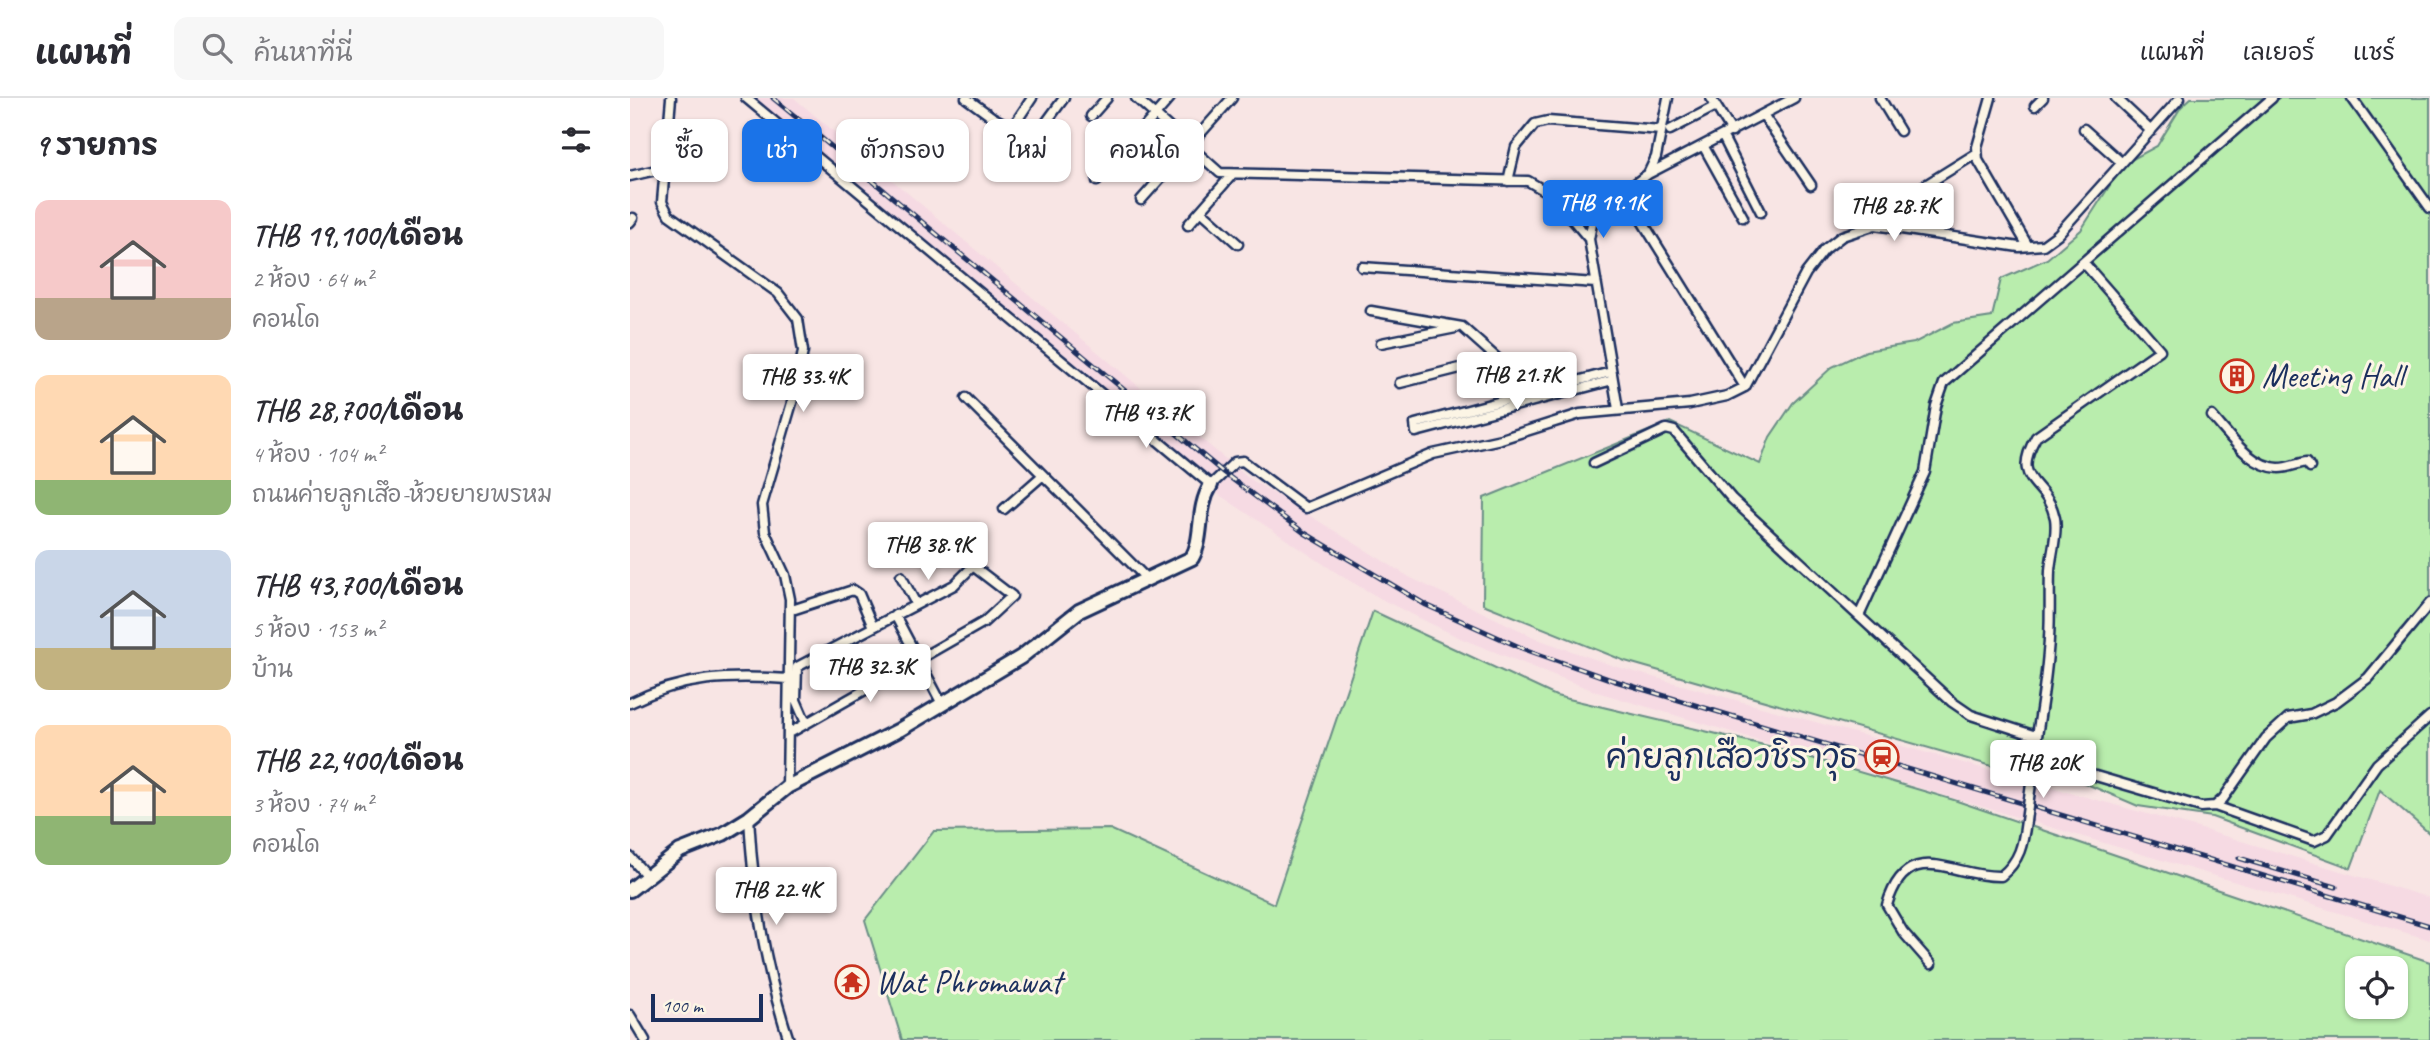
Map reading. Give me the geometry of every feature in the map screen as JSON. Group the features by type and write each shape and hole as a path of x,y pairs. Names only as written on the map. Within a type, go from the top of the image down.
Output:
{"street":[{"path":"669,119 671,98"},
{"path":"746,98 1211,485"},
{"path":"966,98 977,101 1000,119"},
{"path":"1018,119 1032,98"},
{"path":"1049,119 1064,98"},
{"path":"1091,116 1107,98"},
{"path":"1136,98 1160,119"},
{"path":"1151,119 1170,98"},
{"path":"1204,130 1232,98"},
{"path":"1648,174 1666,130 1668,98"},
{"path":"1618,409 1589,239 1593,219 1648,174 1764,116 1794,98"},
{"path":"1880,98 1900,131"},
{"path":"1991,98 1977,153 1988,182 2028,246"},
{"path":"2035,106 2043,98"},
{"path":"2116,98 2151,131"},
{"path":"630,890 680,851 723,834 749,818 787,787 942,704 1020,657 1079,611 1192,558 1198,548 1197,530 1205,496 1211,485 1235,462 1243,461 1306,508 1388,470 1433,454 1501,439 1580,414 1690,404 1727,396 1745,387 1806,273 1824,250 1842,236 1875,225 2028,246 2043,245 2058,234 2179,98"},
{"path":"1859,616 1925,472 1936,406 1944,383 2272,98"},
{"path":"2352,98 2430,208"},
{"path":"1508,181 1516,147 1535,124 1548,121 1666,130 1714,102 1732,132"},
{"path":"1764,116 1811,185"},
{"path":"2084,129 2121,162"},
{"path":"1723,137 1761,212"},
{"path":"1704,147 1743,217"},
{"path":"1900,201 1977,153"},
{"path":"1204,159 1220,173 1231,176 1528,181 1540,186 1589,239"},
{"path":"630,176 651,171"},
{"path":"1188,225 1231,176"},
{"path":"664,182 662,202 669,215 778,293 798,319 803,351 796,389 762,505 765,532 785,575 790,599 787,787"},
{"path":"1141,200 1157,182"},
{"path":"1624,192 1745,387"},
{"path":"1201,211 1238,244"},
{"path":"1931,964 1903,932 1887,905 1892,888 1919,864 1934,862 1960,872 2001,876 2014,866 2022,848 2048,656 2052,604 2050,572 2055,519 2050,503 2027,473 2025,456 2036,437 2160,350 2084,263"},
{"path":"1362,267 1596,283"},
{"path":"1371,311 1462,327 1537,396"},
{"path":"1381,344 1462,327"},
{"path":"1400,383 1497,360"},
{"path":"1497,360 1511,403"},
{"path":"1458,417 1612,376"},
{"path":"966,398 1147,579"},
{"path":"2212,416 2237,444 2261,464 2279,468 2307,462 2310,467"},
{"path":"1594,463 1666,429 1674,431 1732,499 1962,710 2036,736"},
{"path":"1004,509 1043,475"},
{"path":"793,731 984,622 1012,596 939,540"},
{"path":"806,723 796,700 797,667 954,584 973,566"},
{"path":"901,576 916,604"},
{"path":"795,609 853,590 859,594 873,627"},
{"path":"2215,806 2223,799 2266,738 2288,718 2311,714 2336,702 2368,678 2430,603"},
{"path":"895,615 942,704"},
{"path":"630,703 680,682 740,675 788,679"},
{"path":"2034,749 2048,762 2201,807 2215,806 2314,841 2327,835 2377,764 2430,716"},
{"path":"749,818 760,922 777,1005 789,1040"},
{"path":"630,857 647,876"},
{"path":"630,1015 645,1040"}],"shaded area":[{"path":"751,98 794,98 819,119 776,119"},
{"path":"822,121 836,133 836,168 822,157"},
{"path":"852,182 894,182 1247,477 1411,578 1540,640 1617,667 2198,828 2430,898 2430,940 1597,692 1462,639 1343,577 1221,496 1053,348"}],"green space":[{"name":"ค่ายลูกเสือวชิราวุธ","path":"2191,98 2430,98 2430,834 2380,790 2351,868 2212,817 2138,806 2040,764 2024,760 1999,768 1625,661 1483,604 1484,498 1670,422 1760,464 1770,437 1793,403 1832,367 1866,351 1914,343 1953,323 1992,317 2001,279 2047,259 2081,230 2129,161 2157,146 2181,107"},
{"path":"1373,611 1556,696 1781,749 1954,800 2430,962 2430,1040 902,1040 865,920 934,831 1110,829 1274,904"}],"railway":[{"path":"773,98 1224,473 1303,532 1426,605 1524,649 1612,680 2430,926"},
{"path":"2239,858 2336,887"}],"place":[{"name":"Meeting Hall","path":"2237,376"},
{"name":"ค่ายลูกเสือวชิราวุธ","path":"1882,757"},
{"name":"Wat Phromawat","path":"852,982"}]}
